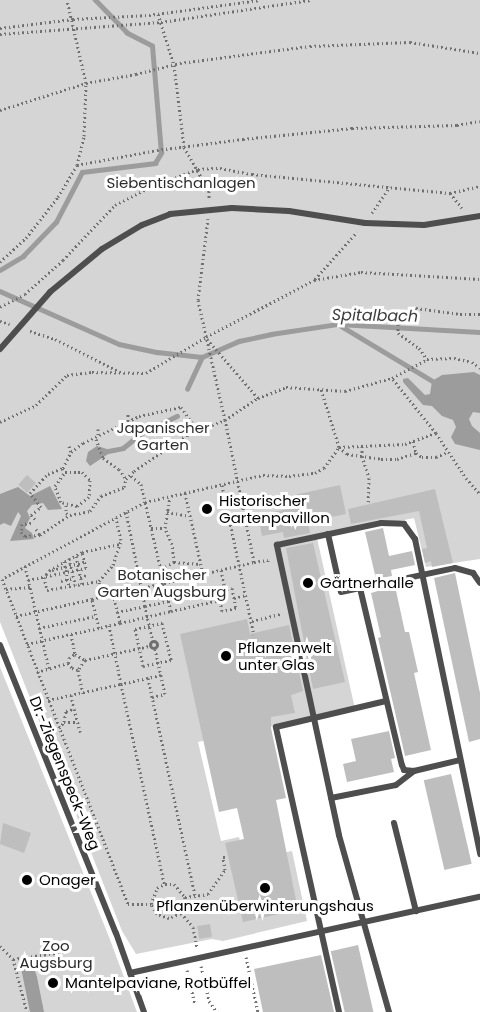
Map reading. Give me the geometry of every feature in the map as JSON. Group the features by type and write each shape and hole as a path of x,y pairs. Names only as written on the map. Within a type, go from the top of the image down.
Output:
{"lane":[{"path":"0,349 43,300 102,249 142,225 170,214 209,208 289,211 365,222 424,225 480,216"},
{"path":"389,1012 331,798 277,545 381,523 404,524 416,539 480,854"},
{"path":"328,534 341,592 461,569 473,573 480,583"},
{"path":"360,588 404,770 414,771 460,760"},
{"name":"Dr.-Ziegenspeck-Weg","path":"0,645 144,1012"},
{"path":"339,1012 276,727 386,701"},
{"path":"331,798 396,785 414,771"},
{"path":"394,823 416,911"},
{"path":"130,973 244,946 322,932 480,897"}],"path":[{"path":"0,262 26,238 58,197 76,165 84,136 86,83 67,0"},
{"path":"0,28 73,19 158,14 260,0"},
{"path":"0,34 161,22 310,0"},
{"path":"158,14 174,65 184,147 209,191 198,300 254,562"},
{"path":"0,110 86,83 174,65 310,46 360,42 410,42 480,53"},
{"path":"76,165 171,148 352,129 457,125 480,120"},
{"path":"314,280 365,222 390,186"},
{"path":"0,422 36,405 67,375 92,372 146,373 206,337 314,280 361,272 480,279"},
{"path":"0,307 25,294"},
{"path":"360,310 398,316 416,308 480,314"},
{"path":"398,316 398,333 419,348 427,359"},
{"path":"0,321 55,339 125,374"},
{"path":"209,343 258,398"},
{"path":"31,523 22,524 21,532 25,536 40,536 70,515 90,511 108,492 123,486 134,471 197,430 225,420 258,398 286,387 345,390 392,378 427,359 454,358 472,362 480,368"},
{"path":"392,378 480,493"},
{"path":"321,388 339,447 347,454 397,459 416,453 429,458 448,452"},
{"path":"35,519 31,515 41,507 30,493 48,474 64,470 76,470 87,475 92,486 89,497 82,505 66,505 57,498 55,486 64,470 71,452 82,443 97,438 139,416 181,408 197,430"},
{"path":"128,413 128,421"},
{"path":"98,429 99,453 119,469 126,479"},
{"path":"339,447 413,441 436,433"},
{"path":"413,441 416,453"},
{"path":"69,446 71,452"},
{"path":"362,446 362,456 369,478 368,503"},
{"path":"151,903 128,904 2,579 145,502 262,475 289,476 315,473 324,468 339,447"},
{"path":"131,476 141,484 171,611"},
{"path":"222,485 254,635"},
{"path":"185,493 203,574"},
{"path":"89,497 97,501"},
{"path":"170,497 165,528 172,544 174,562"},
{"path":"243,508 266,503"},
{"path":"66,505 66,513 70,515"},
{"path":"126,512 165,694 152,697"},
{"path":"167,512 190,516"},
{"path":"44,577 47,591 99,581 113,565 119,544 116,518"},
{"path":"151,528 165,528"},
{"path":"36,529 40,536"},
{"path":"44,577 50,570 82,552 119,544"},
{"path":"82,552 89,583"},
{"path":"76,556 82,584"},
{"path":"69,558 75,585"},
{"path":"16,616 254,562 268,560 270,569"},
{"path":"64,561 69,586"},
{"path":"58,566 65,567 85,562"},
{"path":"161,569 174,562 201,564"},
{"path":"25,566 48,668"},
{"path":"58,566 63,588"},
{"path":"28,580 86,568"},
{"path":"221,570 225,590"},
{"path":"61,581 87,575"},
{"path":"99,581 102,597"},
{"path":"6,589 30,587"},
{"path":"232,588 236,608 222,611 218,591 225,590 232,588"},
{"path":"113,594 120,623"},
{"path":"234,598 246,595"},
{"path":"92,599 99,628"},
{"path":"27,644 220,600"},
{"path":"117,612 168,601"},
{"path":"252,621 281,614"},
{"path":"39,628 96,616"},
{"path":"162,623 171,660 143,666 135,629 149,626 162,623"},
{"path":"108,625 165,884"},
{"path":"71,634 75,654 85,660 167,643"},
{"path":"150,646 153,642"},
{"path":"68,663 69,658 75,654"},
{"path":"78,670 83,667 85,660"},
{"path":"37,672 68,663 78,670 83,693"},
{"path":"48,700 161,675"},
{"path":"148,678 195,896"},
{"path":"71,695 80,732"},
{"path":"59,728 64,722 66,711 74,709"},
{"path":"64,722 77,722"},
{"path":"185,897 208,894 225,870 223,857 228,857"},
{"path":"181,913 164,917 157,914 151,903 152,895 165,884 174,884 185,897"},
{"path":"181,913 185,897"},
{"path":"181,913 193,927 209,1002 217,1012"},
{"path":"0,946 13,959 27,1012"},
{"path":"244,946 258,1012"},
{"path":"13,959 69,951"},
{"path":"185,959 195,1004"}],"green space":[{"path":"0,0 480,0 480,559 426,567 414,518 317,538 355,709 198,742 221,841 239,837 245,860 292,851 307,921 223,941 212,939 136,954 122,931 0,622"},
{"name":"Zoo Augsburg","path":"0,667 109,937 137,1012 0,1012"}],"shaded area":[{"path":"474,372 480,375 480,413 473,412 469,419 472,426 480,433 480,450 455,444 451,437 456,427 453,420 442,416 432,406 423,405 403,382 403,379 408,378 425,395 430,394 432,381 442,375"},
{"path":"97,446 107,449 108,454 90,466 86,461 88,452"},
{"path":"50,486 62,509 48,510 43,503 32,505 27,511 30,518 25,528 32,533 34,539 10,541 21,516 18,512 11,526 4,523 0,525 0,494 18,487 30,496"},
{"path":"33,965 44,1012 30,1012 21,968"}],"building":[{"path":"27,475 36,483 27,493 18,485"},
{"path":"340,485 346,514 308,522 310,533 284,538 283,532 262,536 258,515 297,507 294,495"},
{"path":"435,489 453,563 432,567 431,561 425,563 422,549 427,548 419,511 351,524 348,509"},
{"path":"383,528 389,556 412,551 415,565 391,570 392,576 376,579 365,532"},
{"path":"313,543 345,682 313,689 286,548"},
{"path":"455,573 480,693 480,739 469,742 434,578"},
{"path":"395,586 405,632 409,632 418,672 414,673 431,750 405,756 378,638 381,637 371,593"},
{"path":"247,619 250,634 289,625 303,691 291,695 295,713 271,717 271,728 286,798 276,800 298,910 243,922 225,843 244,839 237,808 219,812 180,634"},
{"path":"389,731 395,758 391,759 394,772 347,782 343,764 356,761 351,739"},
{"path":"451,774 472,864 444,870 424,780"},
{"path":"3,823 31,833 24,853 0,844"},
{"path":"210,924 212,937 199,939 197,926"},
{"path":"358,945 373,1012 345,1012 331,951"},
{"path":"321,955 334,1012 263,1012 254,969"}],"waterway":[{"path":"0,270 23,256 56,222 82,172 155,163 161,153 152,46 127,33 95,0"},
{"name":"Spitalbach","path":"0,291 119,344 157,352 202,357 239,341 338,324 480,332"},
{"path":"341,326 436,383"},
{"name":"Spitalbach","path":"187,389 202,357"},
{"name":"Spitalbach","path":"103,452 123,448 140,434 177,416"}],"place":[{"name":"Historischer Gartenpavillon","path":"207,509"},
{"name":"Gärtnerhalle","path":"308,583"},
{"name":"Pflanzenwelt unter Glas","path":"226,656"},
{"name":"Onager","path":"27,880"},
{"name":"Pflanzenüberwinterungshaus","path":"265,888"},
{"name":"Mantelpaviane, Rotbüffel","path":"53,983"}],"park label":[{"name":"Siebentischanlagen","path":"181,183"},
{"name":"Japanischer Garten","path":"163,436"},
{"name":"Botanischer Garten Augsburg","path":"162,582"}]}
